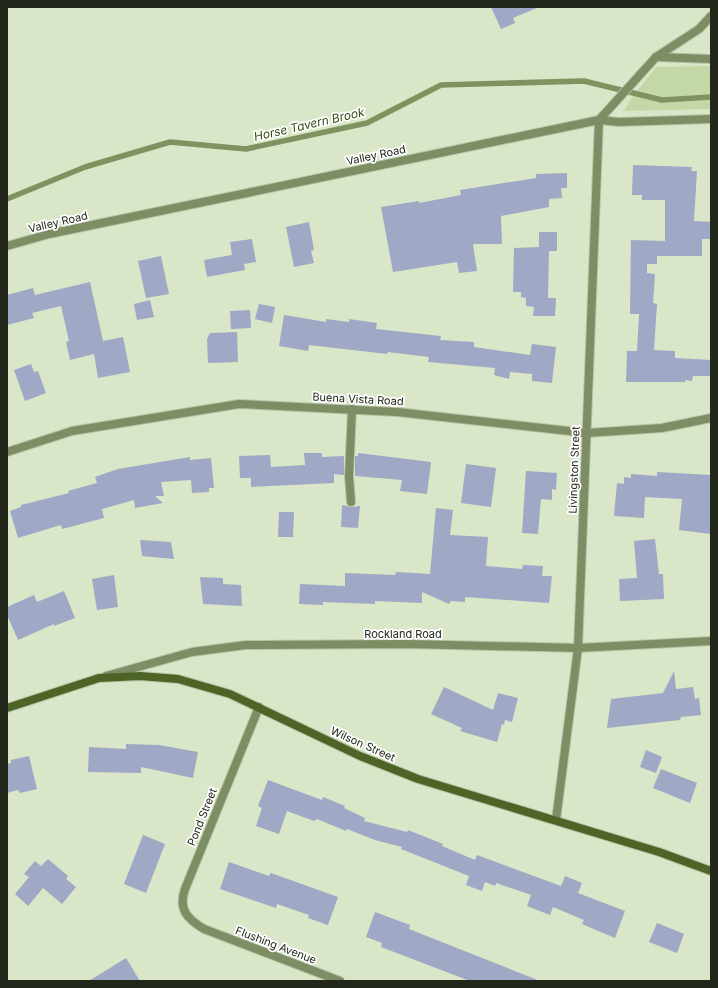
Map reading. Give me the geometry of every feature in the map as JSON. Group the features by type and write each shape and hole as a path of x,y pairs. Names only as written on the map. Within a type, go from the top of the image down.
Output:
{"main road":[{"name":"Wilson Street","path":"7,708 99,678 140,676 178,679 230,694 259,706 360,756 418,779 659,852 711,871"}],"street":[{"path":"599,120 656,57 699,28 711,16"},
{"path":"656,57 711,59"},
{"name":"Valley Road","path":"7,246 49,234 599,120 619,122 711,119"},
{"name":"Livingston Street","path":"556,820 578,648 599,120"},
{"name":"Buena Vista Road","path":"7,452 72,431 239,404 397,412 587,433 662,428 711,418"},
{"path":"351,502 349,476 352,409"},
{"name":"Rockland Road","path":"99,678 192,652 246,645 407,644 578,648 711,641"},
{"name":"Pond Street","path":"204,929 188,918 183,911 182,896 259,706"},
{"name":"Flushing Avenue","path":"204,929 340,981"}],"green space":[{"path":"711,66 711,109 624,111 631,99 656,67"}],"building":[{"path":"491,7 539,7 513,18 515,23 501,29"},
{"path":"633,165 692,167 691,171 697,171 694,221 711,222 711,239 702,239 702,256 657,256 657,264 647,264 647,273 655,274 653,303 657,304 654,350 675,351 675,358 711,360 711,376 693,376 692,381 685,380 685,382 626,382 627,351 637,351 639,314 630,314 631,240 665,241 665,200 642,200 642,195 632,195"},
{"path":"567,173 567,188 561,188 562,198 549,199 549,207 501,216 502,244 473,244 477,271 459,273 457,262 393,272 381,207 419,201 419,203 461,195 460,190 536,178 536,174"},
{"path":"309,222 314,250 311,251 314,263 294,267 286,227"},
{"path":"539,232 557,232 557,251 549,251 548,298 556,298 555,316 533,316 534,307 526,306 526,298 521,297 521,292 513,292 514,248 539,247"},
{"path":"252,239 256,262 244,264 245,270 207,277 204,260 232,255 230,242"},
{"path":"161,256 169,294 146,298 138,261"},
{"path":"90,282 103,341 123,337 130,372 98,378 94,354 70,360 66,342 69,341 61,306 32,313 34,318 7,325 7,295 33,288 35,295"},
{"path":"150,300 154,317 137,320 134,304"},
{"path":"259,304 275,307 272,323 255,319"},
{"path":"250,310 251,328 231,329 230,311"},
{"path":"284,315 326,322 326,319 349,322 349,319 377,323 376,329 441,336 440,340 474,342 474,347 530,355 532,344 556,347 552,383 532,381 532,374 510,372 509,379 494,375 495,368 428,362 429,357 309,345 308,351 279,346"},
{"path":"237,332 238,362 208,363 207,339 210,333"},
{"path":"31,364 34,372 38,371 46,393 25,401 14,370"},
{"path":"304,453 322,453 322,457 344,456 344,475 334,474 334,483 251,487 251,478 240,478 239,456 270,455 271,467 305,465"},
{"path":"358,453 431,462 427,494 400,491 402,480 355,476 355,456 358,456"},
{"path":"190,457 190,460 211,458 214,488 209,488 209,492 192,493 191,480 161,482 164,496 155,496 163,503 135,508 134,500 102,509 104,518 62,529 61,525 18,538 10,511 21,507 21,505 69,493 68,491 97,483 95,477 118,469"},
{"path":"466,464 496,468 491,507 461,503"},
{"path":"526,471 557,473 556,490 552,489 552,500 541,499 538,534 522,533"},
{"path":"657,472 711,475 711,534 679,530 682,499 645,497 644,518 614,516 617,483 624,484 624,477 631,478 631,474 657,476"},
{"path":"342,505 351,507 360,506 358,528 341,527"},
{"path":"436,508 453,510 450,535 488,537 486,566 522,569 523,565 543,566 542,576 552,576 549,603 465,597 465,602 451,601 449,604 422,592 422,603 375,601 375,604 323,602 323,605 299,604 300,584 345,586 345,573 395,575 396,572 430,574"},
{"path":"279,512 294,512 293,537 278,537"},
{"path":"655,539 659,574 663,574 664,599 620,601 619,579 637,578 634,541"},
{"path":"140,540 171,542 174,559 142,556"},
{"path":"114,575 118,607 97,610 92,579"},
{"path":"200,577 223,578 223,584 241,585 242,606 203,604"},
{"path":"64,591 75,618 54,626 54,624 18,640 7,615 7,607 34,595 37,602"},
{"path":"674,671 676,689 693,687 695,699 699,698 701,715 681,717 680,720 607,728 611,699 663,693"},
{"path":"444,687 493,710 498,693 518,698 512,722 505,720 504,725 502,724 497,742 460,731 462,728 431,714"},
{"path":"126,744 159,745 198,752 193,778 141,767 141,773 88,772 89,747 126,749"},
{"path":"646,750 662,757 656,773 640,767"},
{"path":"29,756 37,789 20,793 18,790 7,793 7,764 11,763 11,760"},
{"path":"661,769 697,783 690,803 653,788"},
{"path":"268,780 322,800 323,797 345,806 344,808 365,818 364,821 407,832 408,830 443,844 442,846 475,860 477,855 561,886 565,876 582,883 578,893 625,911 615,938 582,924 584,920 553,907 550,915 527,906 531,895 496,883 495,886 485,882 482,891 466,885 469,876 401,849 402,847 375,840 347,829 346,831 317,819 314,821 287,811 279,834 256,826 262,808 258,806"},
{"path":"143,835 165,844 146,893 124,884"},
{"path":"48,859 68,876 66,879 76,887 62,904 43,888 28,906 15,894 29,877 24,874 35,861 41,866"},
{"path":"229,862 269,876 271,873 338,897 328,925 308,918 309,915 277,904 276,908 220,889"},
{"path":"375,912 410,925 409,929 540,981 470,981 381,947 382,943 366,937"},
{"path":"657,923 684,934 677,953 649,942"},
{"path":"126,958 140,981 89,981"}],"waterway":[{"name":"Horse Tavern Brook","path":"7,199 85,167 170,142 246,149 367,123 441,85 584,81 662,100 711,97"}]}
